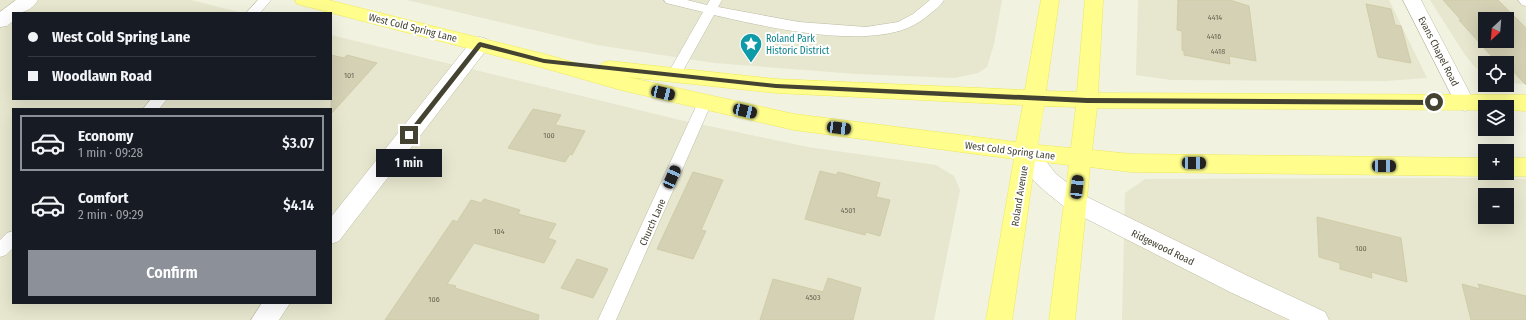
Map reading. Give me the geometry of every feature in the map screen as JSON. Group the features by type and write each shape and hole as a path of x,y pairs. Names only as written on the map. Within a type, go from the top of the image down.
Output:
{"main road":[{"name":"West Cold Spring Lane","path":"304,0 480,44 621,83 794,122 1026,152 1131,163 1478,167"},
{"name":"Roland Avenue","path":"999,320 1050,0"},
{"path":"1062,320 1087,100 1094,0"},
{"name":"West Cold Spring Lane","path":"544,61 776,86 1087,100 1526,103"},
{"path":"1514,167 1526,167"}],"street":[{"path":"12,12 29,0"},
{"name":"Evans Chapel Road","path":"1412,0 1465,103"},
{"path":"0,21 12,12"},
{"path":"332,233 480,44"},
{"name":"Ridgewood Road","path":"1026,152 1037,170 1054,188 1075,202 1239,284 1316,320"},
{"path":"264,320 276,304"}],"lane":[{"path":"253,12 266,0"},
{"path":"670,0 713,5 753,20 816,30 871,32 903,25 923,14 938,0"},
{"path":"674,75 713,5"},
{"path":"151,108 159,100"},
{"name":"Church Lane","path":"607,320 705,102"},
{"path":"0,250 12,239"}],"shaded area":[{"path":"0,0 191,0 239,12 12,12 12,100 332,100 332,35 680,120 808,147 936,165 954,176 960,190 934,320 0,320"},
{"path":"407,0 1002,0 994,44 987,67 978,73 955,78 856,74 714,63 597,45"},
{"path":"1138,0 1389,0 1427,78 1386,81 1171,80 1136,75"},
{"path":"1430,0 1526,0 1526,84 1514,83 1514,56 1478,56 1478,69 1465,55"},
{"path":"1145,179 1526,179 1526,320 1122,320 1125,193"}],"building":[{"path":"1178,0 1230,0 1249,6 1256,61 1229,56 1230,64 1184,55 1184,51 1182,50 1182,31 1177,30"},
{"path":"1443,0 1498,0 1510,12 1478,12 1478,41 1459,20 1462,21"},
{"path":"1366,4 1391,9 1395,25 1401,26 1411,63 1378,57"},
{"path":"1514,16 1526,28 1526,85 1514,72 1514,56 1491,56 1484,48 1514,48"},
{"path":"332,55 344,58 347,55 377,63 332,113"},
{"path":"533,109 561,115 555,125 585,131 572,155 570,154 565,162 508,148"},
{"path":"820,171 836,175 838,172 880,183 876,197 890,200 880,236 866,232 865,235 805,219"},
{"path":"693,172 723,180 701,230 706,231 693,259 657,249"},
{"path":"484,199 520,210 518,214 556,224 548,238 556,241 544,263 474,243 447,284 456,286 455,288 539,315 538,320 385,320 453,220 457,222 471,200 481,203"},
{"path":"1317,217 1401,238 1407,282 1371,272 1372,278 1340,269 1340,263 1319,257"},
{"path":"577,259 608,269 593,298 561,288"},
{"path":"828,278 861,288 853,320 760,320 773,279 823,292"},
{"path":"1462,284 1480,289 1478,284 1526,296 1526,320 1471,320"}],"place":[{"name":"Roland Park Historic District","path":"751,64"}],"route":[{"path":"409,135 480,44 544,61 776,86 1087,100 1434,102"}]}
